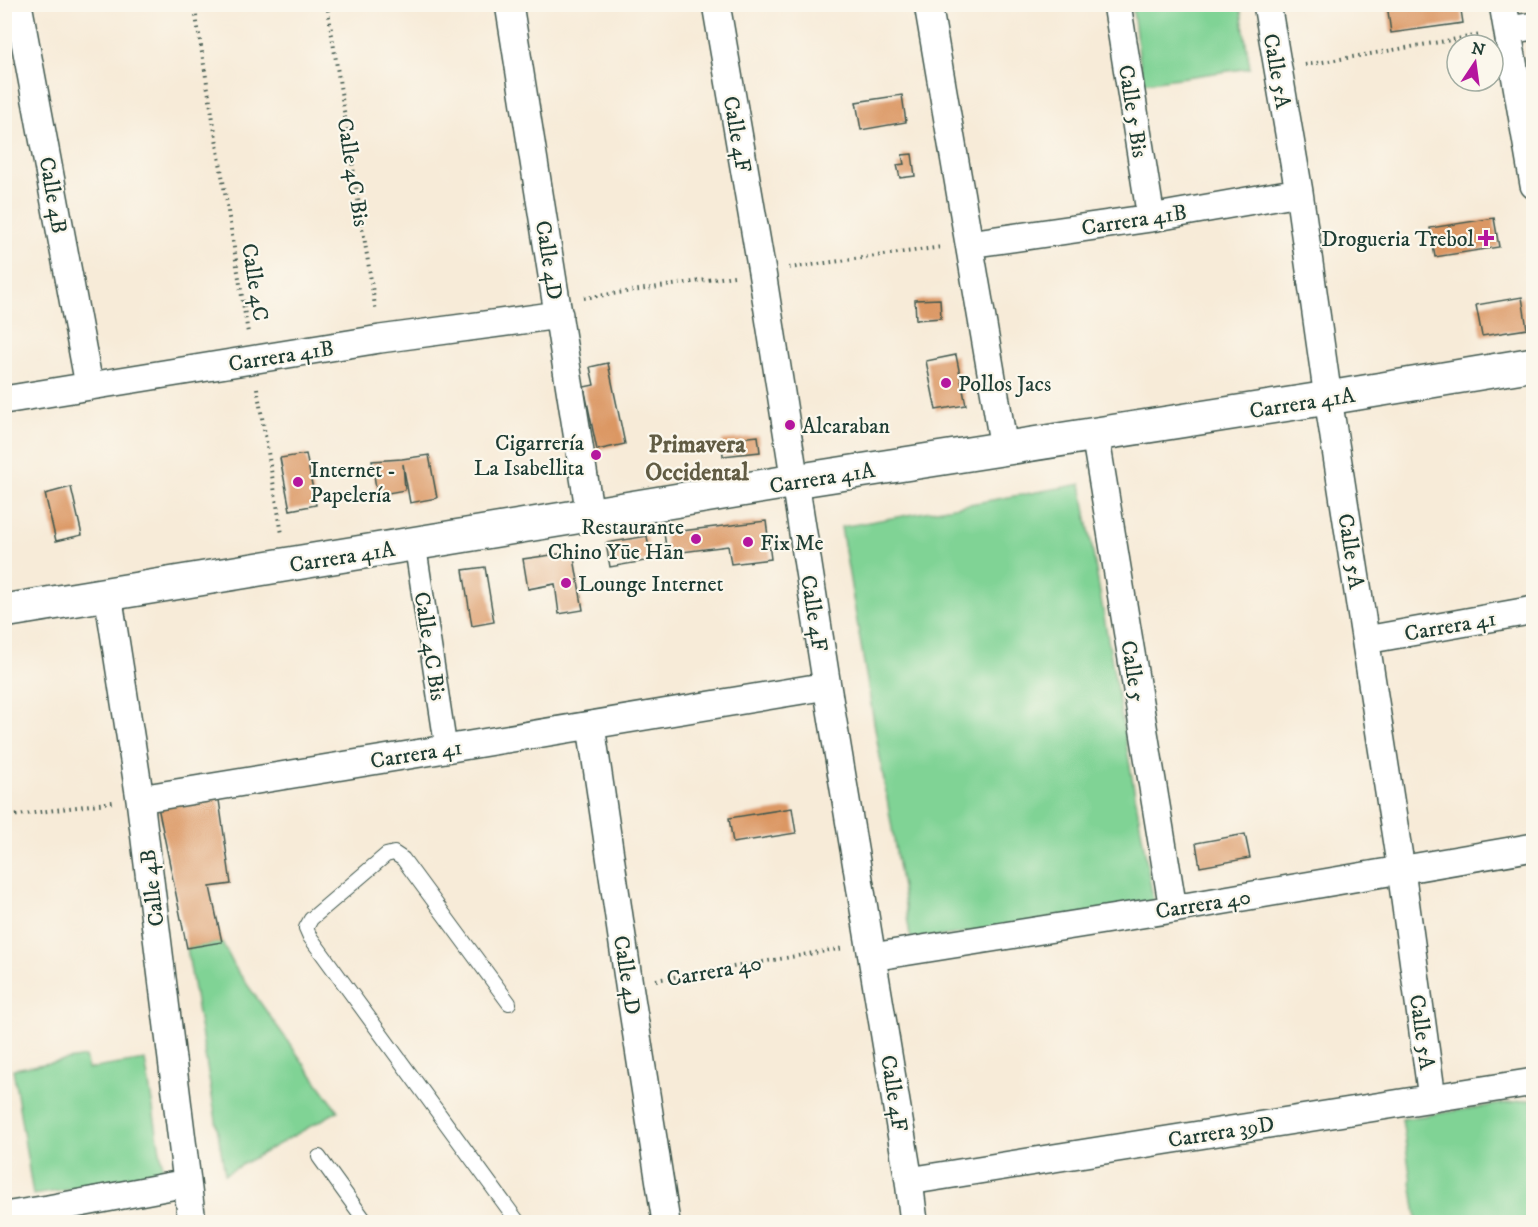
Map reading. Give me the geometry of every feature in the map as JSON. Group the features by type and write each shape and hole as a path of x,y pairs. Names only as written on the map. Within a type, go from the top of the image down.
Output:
{"street":[{"name":"Calle 4B","path":"18,4 89,385"},
{"name":"Calle 4D","path":"509,4 590,515"},
{"name":"Calle 4F","path":"716,4 762,272 914,1222"},
{"path":"928,4 1004,448"},
{"name":"Calle 5 Bis","path":"1117,4 1151,218"},
{"name":"Calle 5A","path":"1267,4 1299,192 1328,398 1401,870 1432,1098"},
{"path":"1515,20 1533,182"},
{"name":"Carrera 41B","path":"969,244 1151,218 1299,192"},
{"name":"Carrera 41B","path":"4,400 380,339 559,315"},
{"name":"Carrera 41A","path":"4,611 795,481 1533,364"},
{"name":"Calle 5","path":"1095,434 1173,909"},
{"name":"Calle 4C Bis","path":"415,544 446,748"},
{"name":"Calle 4B","path":"108,594 140,799 192,1222"},
{"name":"Carrera 41","path":"1366,640 1533,610"},
{"name":"Carrera 41","path":"140,799 827,686"},
{"name":"Calle 4D","path":"591,726 666,1222"},
{"name":"Carrera 40","path":"871,950 1173,909 1533,847"},
{"name":"Carrera 39D","path":"909,1181 1533,1082"},
{"path":"5,1210 48,1209 187,1183"}],"lane":[{"path":"509,1003 403,859 394,853 387,855 311,919 306,928 310,938 518,1222"},
{"path":"319,1157 366,1222"}],"path":[{"name":"Calle 4C","path":"194,4 287,565"},
{"name":"Calle 4C Bis","path":"327,4 380,339"},
{"path":"1278,69 1515,20"},
{"path":"4,817 140,799"},
{"name":"Carrera 40","path":"629,985 871,950"}],"green space":[{"path":"1132,5 1240,5 1250,68 1143,83"},
{"path":"1081,484 1154,904 911,941 841,527"},
{"path":"222,942 236,969 338,1111 225,1174 187,948"},
{"path":"85,1057 88,1069 145,1060 164,1175 33,1195 13,1069"},
{"path":"1533,1099 1533,1222 1417,1222 1402,1119"}],"building":[{"path":"1387,4 1460,4 1463,23 1391,33"},
{"path":"902,95 906,122 861,130 856,102"},
{"path":"912,154 915,176 900,178 897,165 904,164 902,155"},
{"path":"1494,218 1499,247 1435,257 1430,228"},
{"path":"1522,297 1527,329 1482,336 1476,305"},
{"path":"940,299 941,318 916,320 915,300"},
{"name":"Pollos Jacs","path":"956,355 966,405 936,410 926,361"},
{"path":"608,363 625,444 597,450 584,387 594,385 590,367"},
{"path":"758,436 760,452 723,456 722,440"},
{"name":"Internet - Papelería","path":"306,454 316,505 290,510 280,458"},
{"path":"429,455 437,498 410,503 403,464 405,490 377,495 372,461"},
{"path":"71,487 82,535 56,541 45,494"},
{"path":"766,521 771,559 731,564 728,546 667,554 664,533"},
{"path":"647,536 651,560 610,567 606,543"},
{"name":"Lounge Internet","path":"573,552 583,610 559,614 555,584 528,589 523,559"},
{"path":"485,567 494,622 472,626 463,570"},
{"path":"218,793 231,884 210,887 222,942 187,948 157,802"},
{"path":"792,808 796,833 733,843 729,818"},
{"path":"1245,834 1250,858 1200,867 1196,843"}],"place":[{"name":"Drogueria Trebol","path":"1486,238"},
{"name":"Pollos Jacs","path":"946,383"},
{"name":"Alcaraban","path":"790,425"},
{"name":"Cigarrería La Isabellita","path":"596,455"},
{"name":"Internet - Papelería","path":"298,482"},
{"name":"Restaurante Chino Yūe Hān","path":"696,539"},
{"name":"Fix Me","path":"748,542"},
{"name":"Lounge Internet","path":"566,583"}],"district":[{"name":"Primavera Occidental","path":"697,458"}]}
